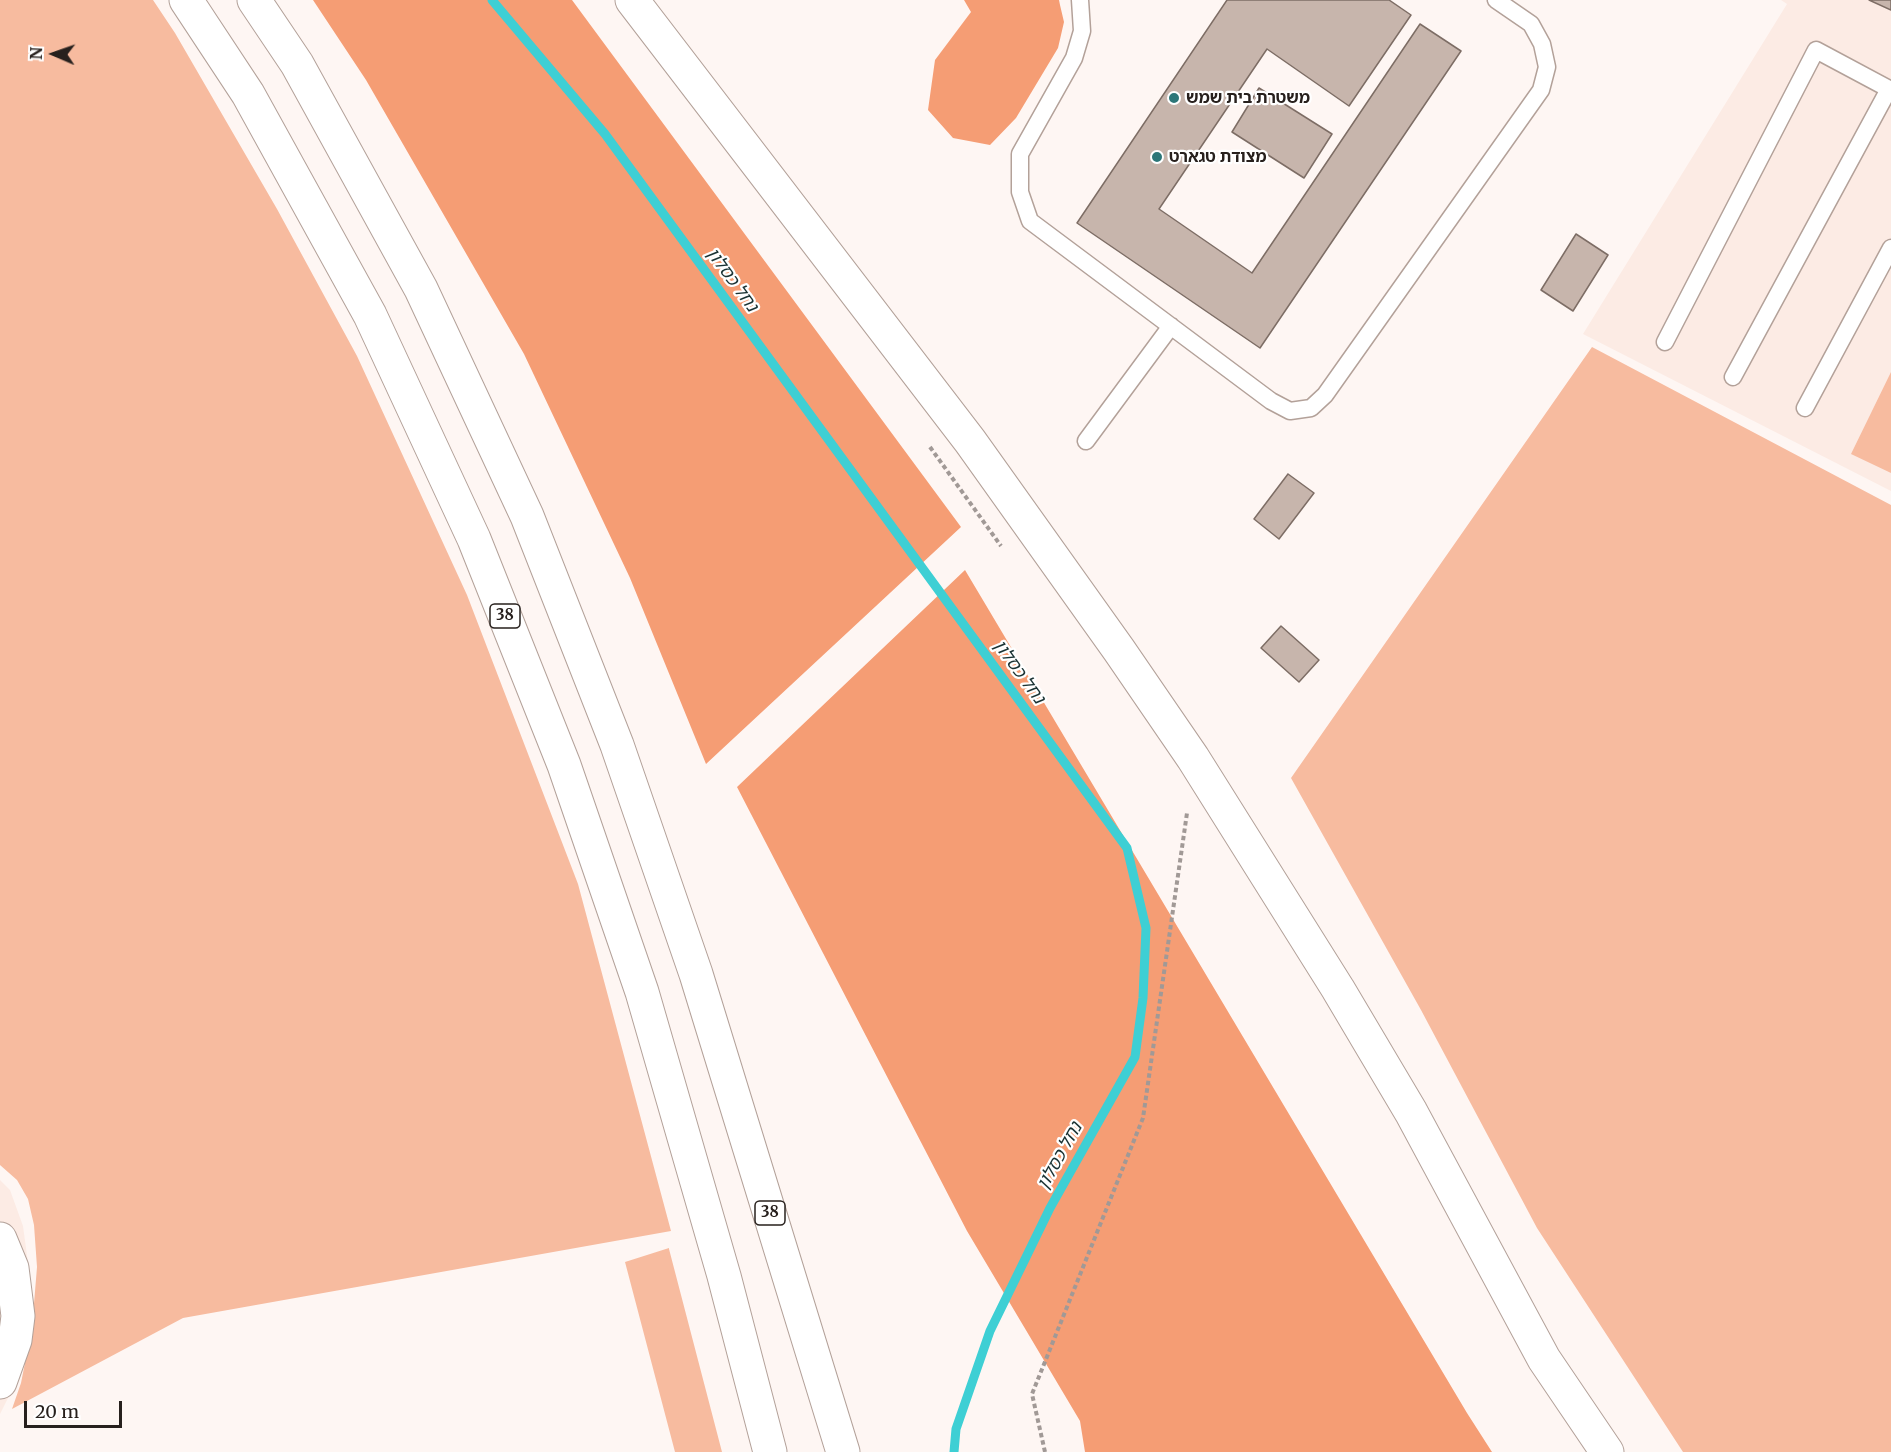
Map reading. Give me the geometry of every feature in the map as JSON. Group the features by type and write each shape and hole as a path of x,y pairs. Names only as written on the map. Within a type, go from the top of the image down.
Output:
{"main road":[{"name":"38","path":"186,0 248,94 370,315 479,550 564,765 642,992 720,1265 770,1452"},
{"name":"38","path":"254,0 297,64 421,289 526,516 617,745 688,952 843,1452"},
{"path":"632,0 977,451 1119,650 1193,759 1338,989 1410,1112 1539,1350 1607,1452"},
{"path":"0,1239 12,1268 18,1316 15,1341 0,1382"}],"lane":[{"path":"1080,0 1082,31 1074,58 1020,154 1020,192 1030,221 1271,401 1290,411 1311,408 1325,395 1541,90 1547,67 1542,44 1531,24 1496,0"},
{"path":"1665,342 1816,50 1890,89 1732,377"},
{"path":"1805,408 1891,248"},
{"path":"1086,441 1171,326"}],"path":[{"path":"929,447 1006,554"},
{"path":"1045,1452 1032,1394 1143,1118 1188,806 1195,816"}],"shaded area":[{"path":"0,0 153,0 175,33 277,209 357,356 467,595 578,884 671,1231 183,1318 12,1409 21,1383 32,1328 37,1267 34,1225 28,1199 17,1180 0,1165"},
{"path":"313,0 572,0 961,527 706,764 630,578 524,354 366,80"},
{"path":"964,0 1059,0 1064,22 1058,48 1016,118 990,145 953,138 928,110 935,60 971,12"},
{"path":"1781,0 1891,0 1891,491 1583,334 1787,4"},
{"path":"1592,347 1891,505 1891,1452 1683,1452 1537,1228 1421,1010 1291,778"},
{"path":"1891,372 1891,473 1851,454"},
{"path":"965,570 1492,1452 1085,1452 1080,1421 967,1231 737,787"},
{"path":"0,1180 10,1190 23,1226 29,1270 27,1333 15,1384 0,1414"},
{"path":"669,1248 722,1452 675,1452 625,1262"}],"building":[{"name":"מצודת טגארט","path":"1227,0 1389,0 1411,15 1349,106 1267,49 1159,209 1252,273 1420,24 1461,51 1260,348 1077,223"},
{"path":"1869,0 1891,0 1891,10"},
{"path":"1259,88 1332,134 1304,178 1232,132"},
{"path":"1576,234 1608,255 1573,311 1541,290"},
{"path":"1288,474 1314,493 1279,539 1254,519"},
{"path":"1281,626 1319,660 1299,682 1261,648"}],"waterway":[{"name":"נחל כסלון","path":"492,0 605,134 1127,848 1146,928 1143,998 1135,1057 1050,1208 990,1331 956,1429 954,1452"}],"place":[{"name":"משטרת בית שמש","path":"1174,98"},
{"name":"מצודת טגארט","path":"1157,157"}]}
